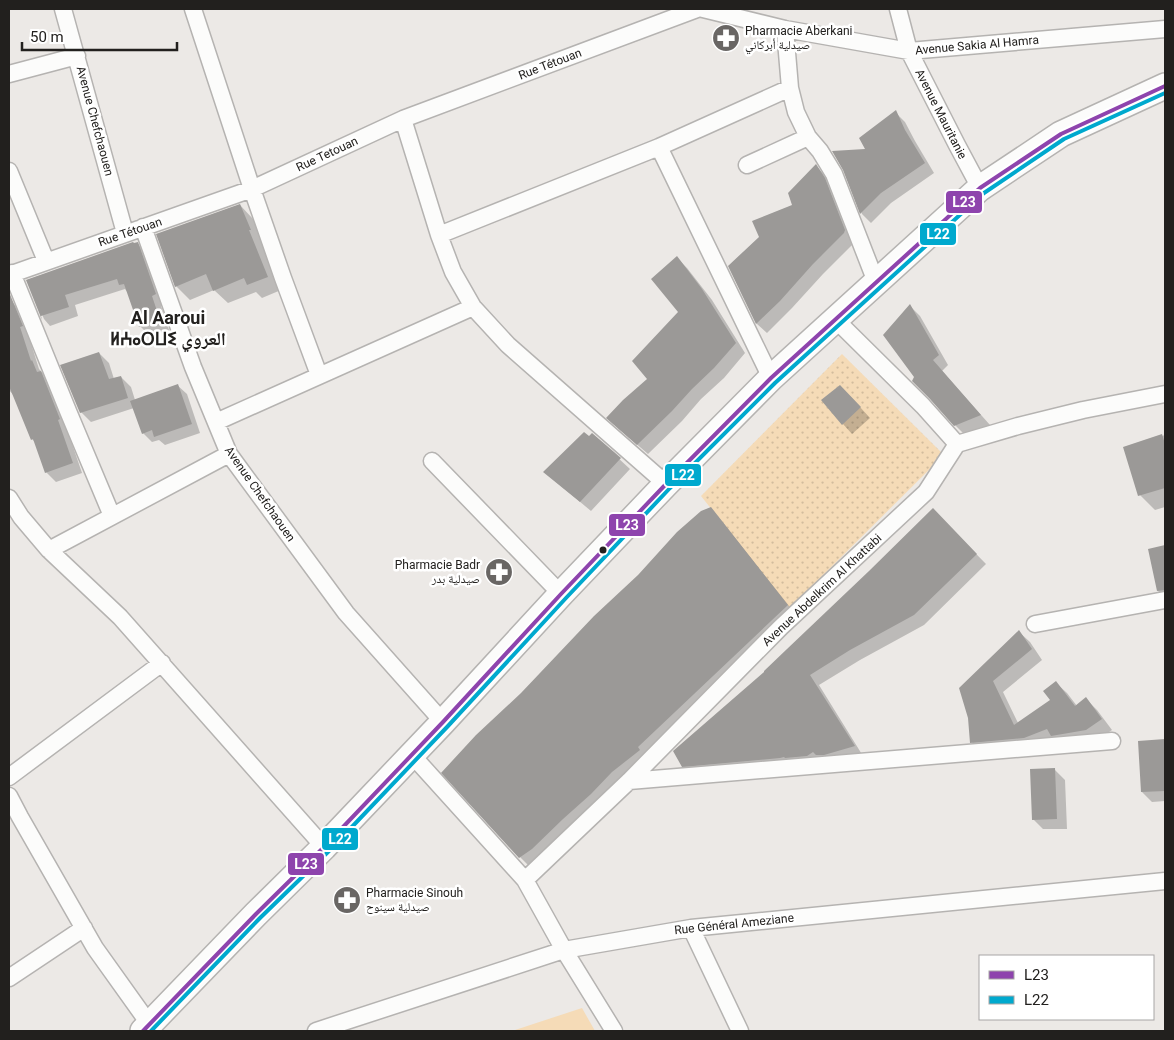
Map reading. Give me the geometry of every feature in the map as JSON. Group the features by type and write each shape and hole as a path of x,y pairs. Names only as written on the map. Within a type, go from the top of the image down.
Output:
{"main road":[{"path":"146,1028 412,755 561,594 771,378 980,188 1062,134 1165,86"}],"street":[{"name":"Avenue Chefchaouen","path":"63,9 125,233"},
{"path":"193,9 252,189 319,374"},
{"name":"Rue Tétouan","path":"403,119 697,9"},
{"name":"Avenue Sakia Al Hamra","path":"703,9 726,11 785,29 909,51 1165,29"},
{"name":"Avenue Mauritanie","path":"898,9 909,51 980,188"},
{"path":"785,29 790,88 796,112 808,137 820,151 834,174 876,282"},
{"path":"9,74 77,56"},
{"path":"439,235 659,147 790,88"},
{"path":"403,119 439,235 453,272 473,306 508,344 666,484"},
{"name":"Rue Tetouan","path":"252,189 403,119"},
{"path":"747,165 808,137"},
{"path":"659,147 771,378"},
{"path":"9,171 46,261"},
{"name":"Rue Tétouan","path":"10,274 252,189"},
{"name":"Avenue Chefchaouen","path":"143,227 193,367 229,454 346,613 443,722"},
{"path":"10,274 112,516"},
{"path":"216,422 473,306"},
{"path":"835,319 923,406 957,444 1083,410 1165,394"},
{"name":"Avenue Abdelkrim Al Khattabi","path":"525,880 629,781 781,627 926,492 957,444"},
{"path":"49,550 229,454"},
{"path":"432,461 561,594"},
{"path":"9,498 21,517 49,550 120,617 324,846"},
{"path":"1035,624 1165,600"},
{"path":"9,777 162,663"},
{"path":"629,781 1112,741"},
{"path":"412,755 525,880 564,950 614,1031"},
{"path":"9,796 14,821 146,1028"},
{"name":"Rue Général Ameziane","path":"316,1031 564,950 691,928 1165,881"},
{"path":"9,978 84,928"},
{"path":"691,928 740,1031"}],"shaded area":[{"path":"842,354 944,455 790,608 701,496"},
{"path":"582,1008 595,1031 512,1031"}],"building":[{"path":"896,110 905,130 925,163 881,193 860,214 843,170 832,151 865,149 859,138"},
{"path":"816,164 825,178 845,230 844,233 756,324 728,266 759,237 752,221 792,205 788,193"},
{"path":"240,204 268,277 247,285 244,278 213,291 206,274 175,287 156,234"},
{"path":"133,242 138,242 156,294 152,296 160,320 139,327 124,284 119,285 117,279 65,295 69,307 41,316 42,320 26,280"},
{"path":"677,256 702,289 736,343 714,368 637,445 606,418 647,379 632,361 678,312 651,279"},
{"path":"9,292 23,326 20,327 31,361 37,372 41,371 60,419 58,420 73,463 45,473 33,439 31,440 9,386"},
{"path":"910,304 939,355 933,360 981,415 954,426 912,381 914,377 883,335"},
{"path":"99,352 109,379 121,376 128,398 80,413 60,365"},
{"path":"178,384 192,424 154,437 152,430 142,434 130,401"},
{"path":"840,385 861,407 842,425 821,400"},
{"path":"584,432 589,436 592,433 621,458 580,502 543,472"},
{"path":"1162,434 1165,444 1165,488 1138,496 1123,447"},
{"path":"711,507 788,605 638,747 640,750 612,772 532,849 519,858 441,773 594,616 638,575 677,532 701,511"},
{"path":"933,508 977,554 914,615 850,650 810,675 855,746 824,755 816,755 813,752 807,756 682,767 673,751 764,672"},
{"path":"1165,545 1165,590 1157,591 1148,549"},
{"path":"1019,630 1032,649 993,681 1014,725 1050,700 1043,691 1056,681 1075,706 1086,697 1102,719 1086,730 1051,736 1047,729 1024,738 970,743 968,718 959,688"},
{"path":"1165,739 1165,791 1141,792 1138,741"},
{"path":"1055,768 1057,819 1032,820 1030,769"}],"transit line":[{"name":"L23","path":"143,1031 324,847 561,594 771,378 980,188 1061,134 1165,86"},
{"name":"L22","path":"151,1031 260,918 329,851 670,488 775,383 984,193 1064,139 1165,93"}],"place":[{"name":"Pharmacie Aberkani صيدلية أبركاني","path":"726,38"},
{"name":"Pharmacie Badr صيدلية بدر","path":"499,572"},
{"name":"Pharmacie Sinouh صيدلية سينوح","path":"347,900"}],"district":[{"name":"Al Aaroui ⵍⵄⴰⵔⵡⵉ العروي","path":"168,327"}]}
